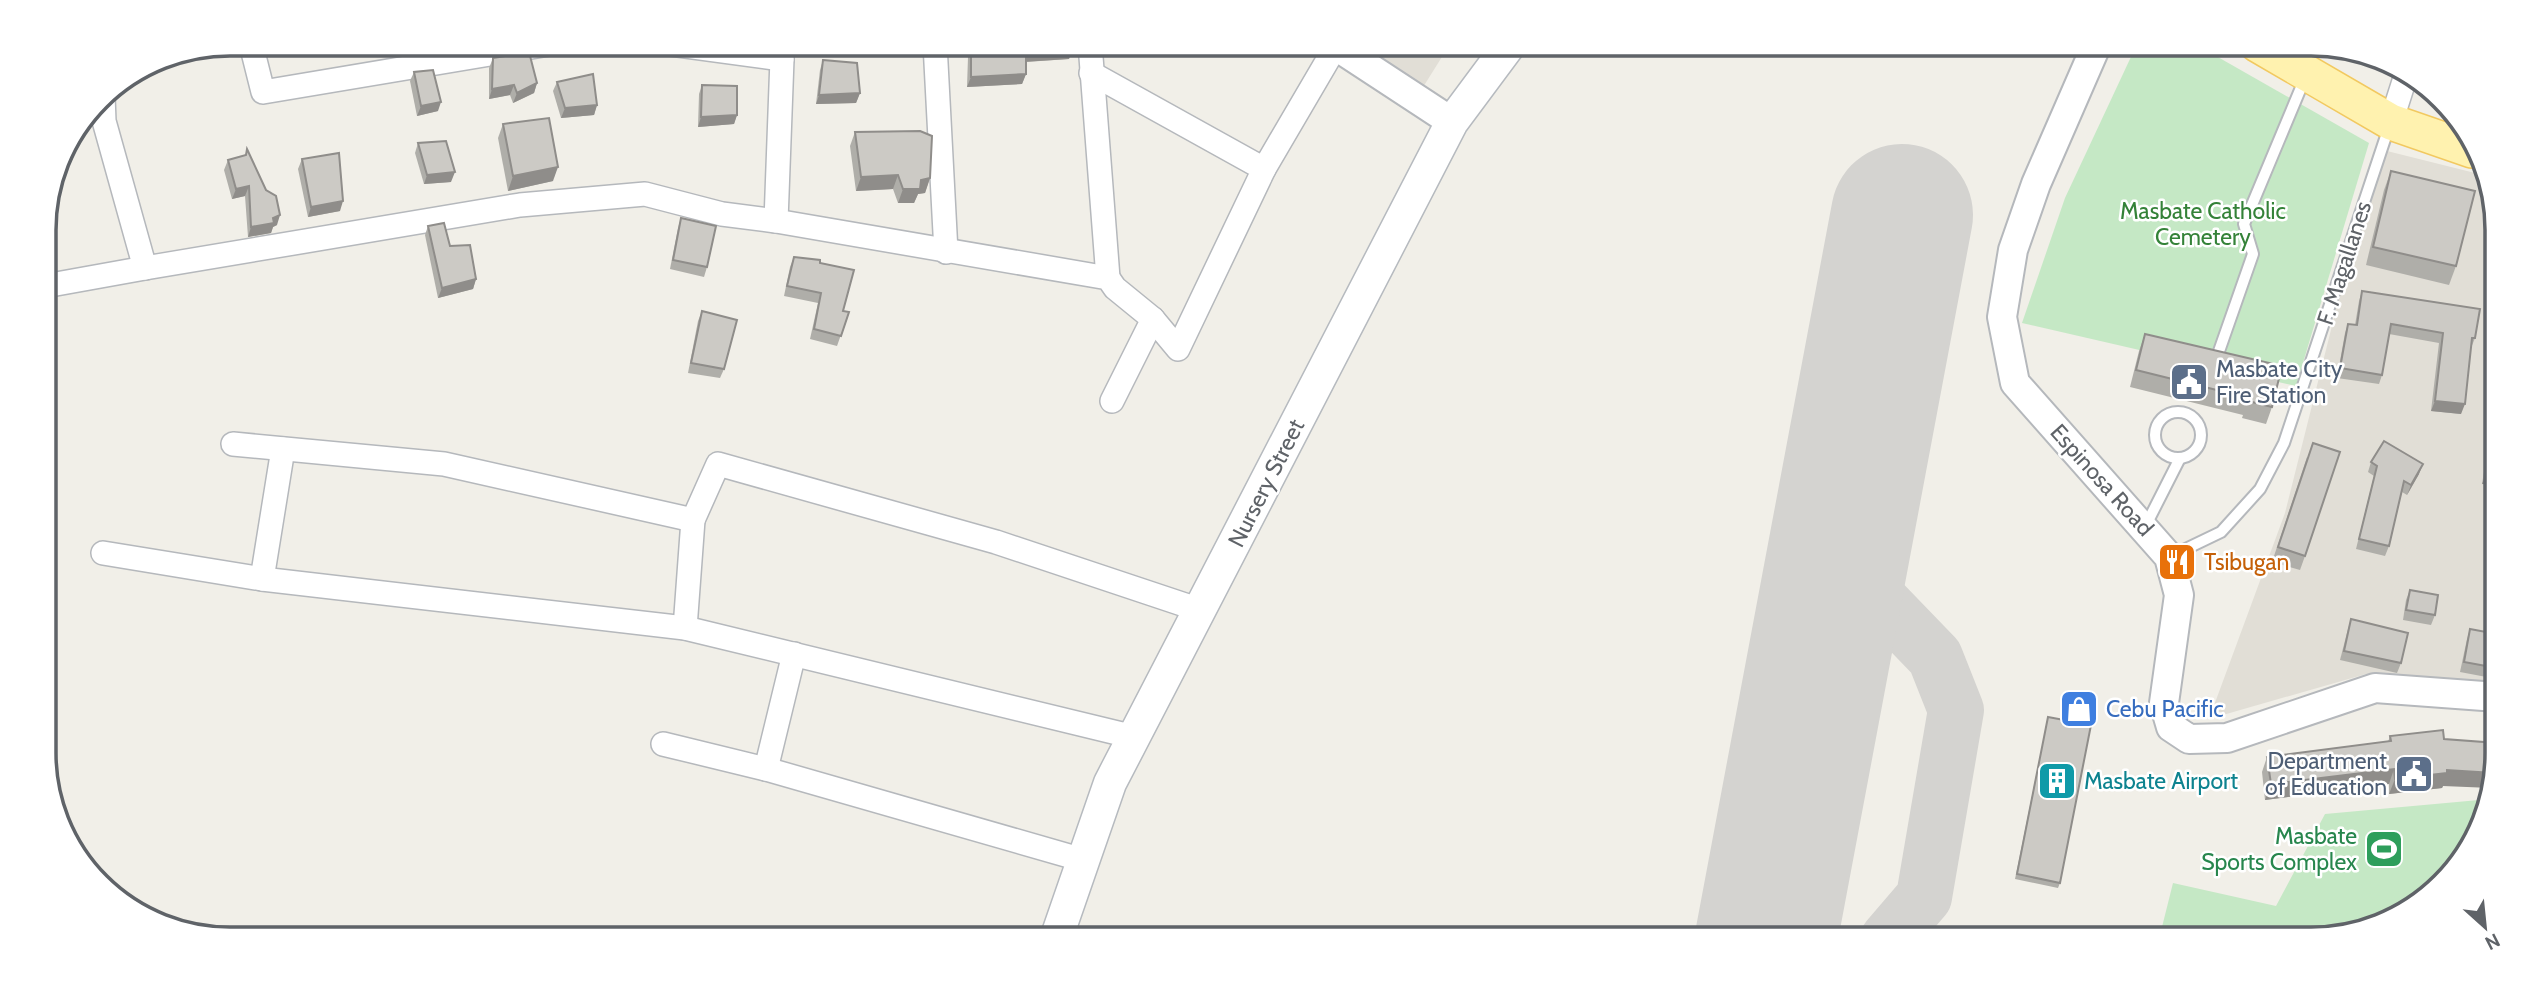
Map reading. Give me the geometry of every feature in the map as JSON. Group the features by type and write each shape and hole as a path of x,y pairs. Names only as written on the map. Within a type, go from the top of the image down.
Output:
{"main road":[{"name":"Nursery Street","path":"1060,927 1110,783 1452,122 1501,56"},
{"path":"2277,56 2391,122 2464,147"}],"street":[{"path":"254,56 263,92 478,56"},
{"path":"776,221 782,56"},
{"path":"936,56 946,252"},
{"path":"1090,56 1108,278 1115,288 1153,319 1178,349 1264,169 1329,56"},
{"path":"1352,56 1452,122"},
{"name":"Espinosa Road","path":"2092,56 2032,195 2013,250 2002,317 2015,383 2169,556 2179,595 2164,704 2171,727 2189,739 2227,738 2375,688 2485,696"},
{"path":"1091,73 1264,169"},
{"path":"2391,122 2404,83"},
{"path":"104,110 104,121 145,268"},
{"path":"56,284 520,205 645,194 722,214 1108,278"},
{"path":"1112,401 1153,319"},
{"path":"233,444 444,464 693,520"},
{"path":"262,579 283,449"},
{"path":"685,628 693,520 718,464 996,542 1200,610"},
{"path":"103,553 262,579 685,628 1134,737"},
{"path":"766,769 794,654"},
{"path":"663,744 766,769 1083,860"}],"lane":[{"path":"2217,356 2253,254 2244,224 2307,73"},
{"name":"F. Magallanes","path":"2169,556 2221,532 2260,489 2284,443 2391,122"},
{"path":"2145,527 2180,458 2195,451 2201,438 2199,424 2180,412 2161,420 2155,437 2163,453 2180,458"}],"shaded area":[{"path":"1360,56 1442,56 1420,92"},
{"path":"2387,151 2475,173 2484,207 2485,230 2485,688 2366,674 2209,719 2285,513 2342,286"}],"green space":[{"name":"Masbate Catholic Cemetery","path":"2131,56 2216,56 2369,143 2296,386 2022,323 2065,198"},
{"name":"Masbate Sports Complex","path":"2478,800 2467,830 2442,868 2417,891 2377,914 2345,924 2322,927 2162,927 2173,883 2276,906 2325,814"}],"building":[{"path":"530,56 537,83 517,93 514,85 492,89 493,58"},
{"path":"971,56 1026,56 1026,74 971,77"},
{"path":"823,60 857,63 860,93 819,95"},
{"path":"433,70 441,102 421,106 414,72"},
{"path":"593,74 597,105 565,108 557,82"},
{"path":"702,85 737,86 737,115 701,117"},
{"path":"549,118 558,167 513,176 503,124"},
{"path":"920,131 932,136 930,178 921,180 920,189 903,189 898,175 861,177 855,132"},
{"path":"446,141 455,172 427,175 418,143"},
{"path":"247,149 266,190 276,196 280,215 273,218 274,223 251,227 249,186 236,189 228,160 246,155"},
{"path":"339,153 343,201 311,207 302,159"},
{"path":"2391,171 2475,191 2456,266 2373,247"},
{"path":"681,218 716,226 707,267 673,260"},
{"path":"444,223 450,246 470,245 476,279 442,288 428,226"},
{"path":"794,257 820,260 820,263 854,270 843,311 849,312 841,336 814,329 821,293 787,286"},
{"path":"2362,291 2480,309 2475,338 2472,338 2465,404 2435,401 2443,333 2391,324 2382,375 2340,368 2348,324 2357,325"},
{"path":"702,311 737,320 724,369 691,363"},
{"path":"2145,334 2282,366 2272,407 2248,401 2249,398 2136,370"},
{"path":"2384,441 2423,464 2411,485 2404,481 2389,546 2359,539 2377,466 2371,462"},
{"path":"2313,443 2340,452 2305,556 2278,547"},
{"path":"2410,590 2438,595 2435,615 2406,610"},
{"path":"2351,619 2408,633 2401,663 2344,651"},
{"path":"2470,629 2485,632 2485,666 2464,662"},
{"name":"Masbate Airport","path":"2048,717 2091,725 2060,883 2017,874"},
{"path":"2443,730 2444,739 2485,742 2484,772 2447,770 2447,773 2395,779 2394,769 2271,784 2267,757 2391,741 2390,736"}],"taxiway":[{"path":"1842,537 1879,599"},
{"path":"1827,614 1858,598 1879,599 1935,657 1956,710 1924,897 1898,927"}],"runway":[{"path":"1768,927 1902,215"}],"place":[{"name":"Masbate City Fire Station","path":"2189,382"},
{"name":"Tsibugan","path":"2177,562"},
{"name":"Cebu Pacific","path":"2079,709"},
{"name":"Department of Education","path":"2414,774"},
{"name":"Masbate Airport","path":"2057,781"},
{"name":"Masbate Sports Complex","path":"2384,849"}]}
